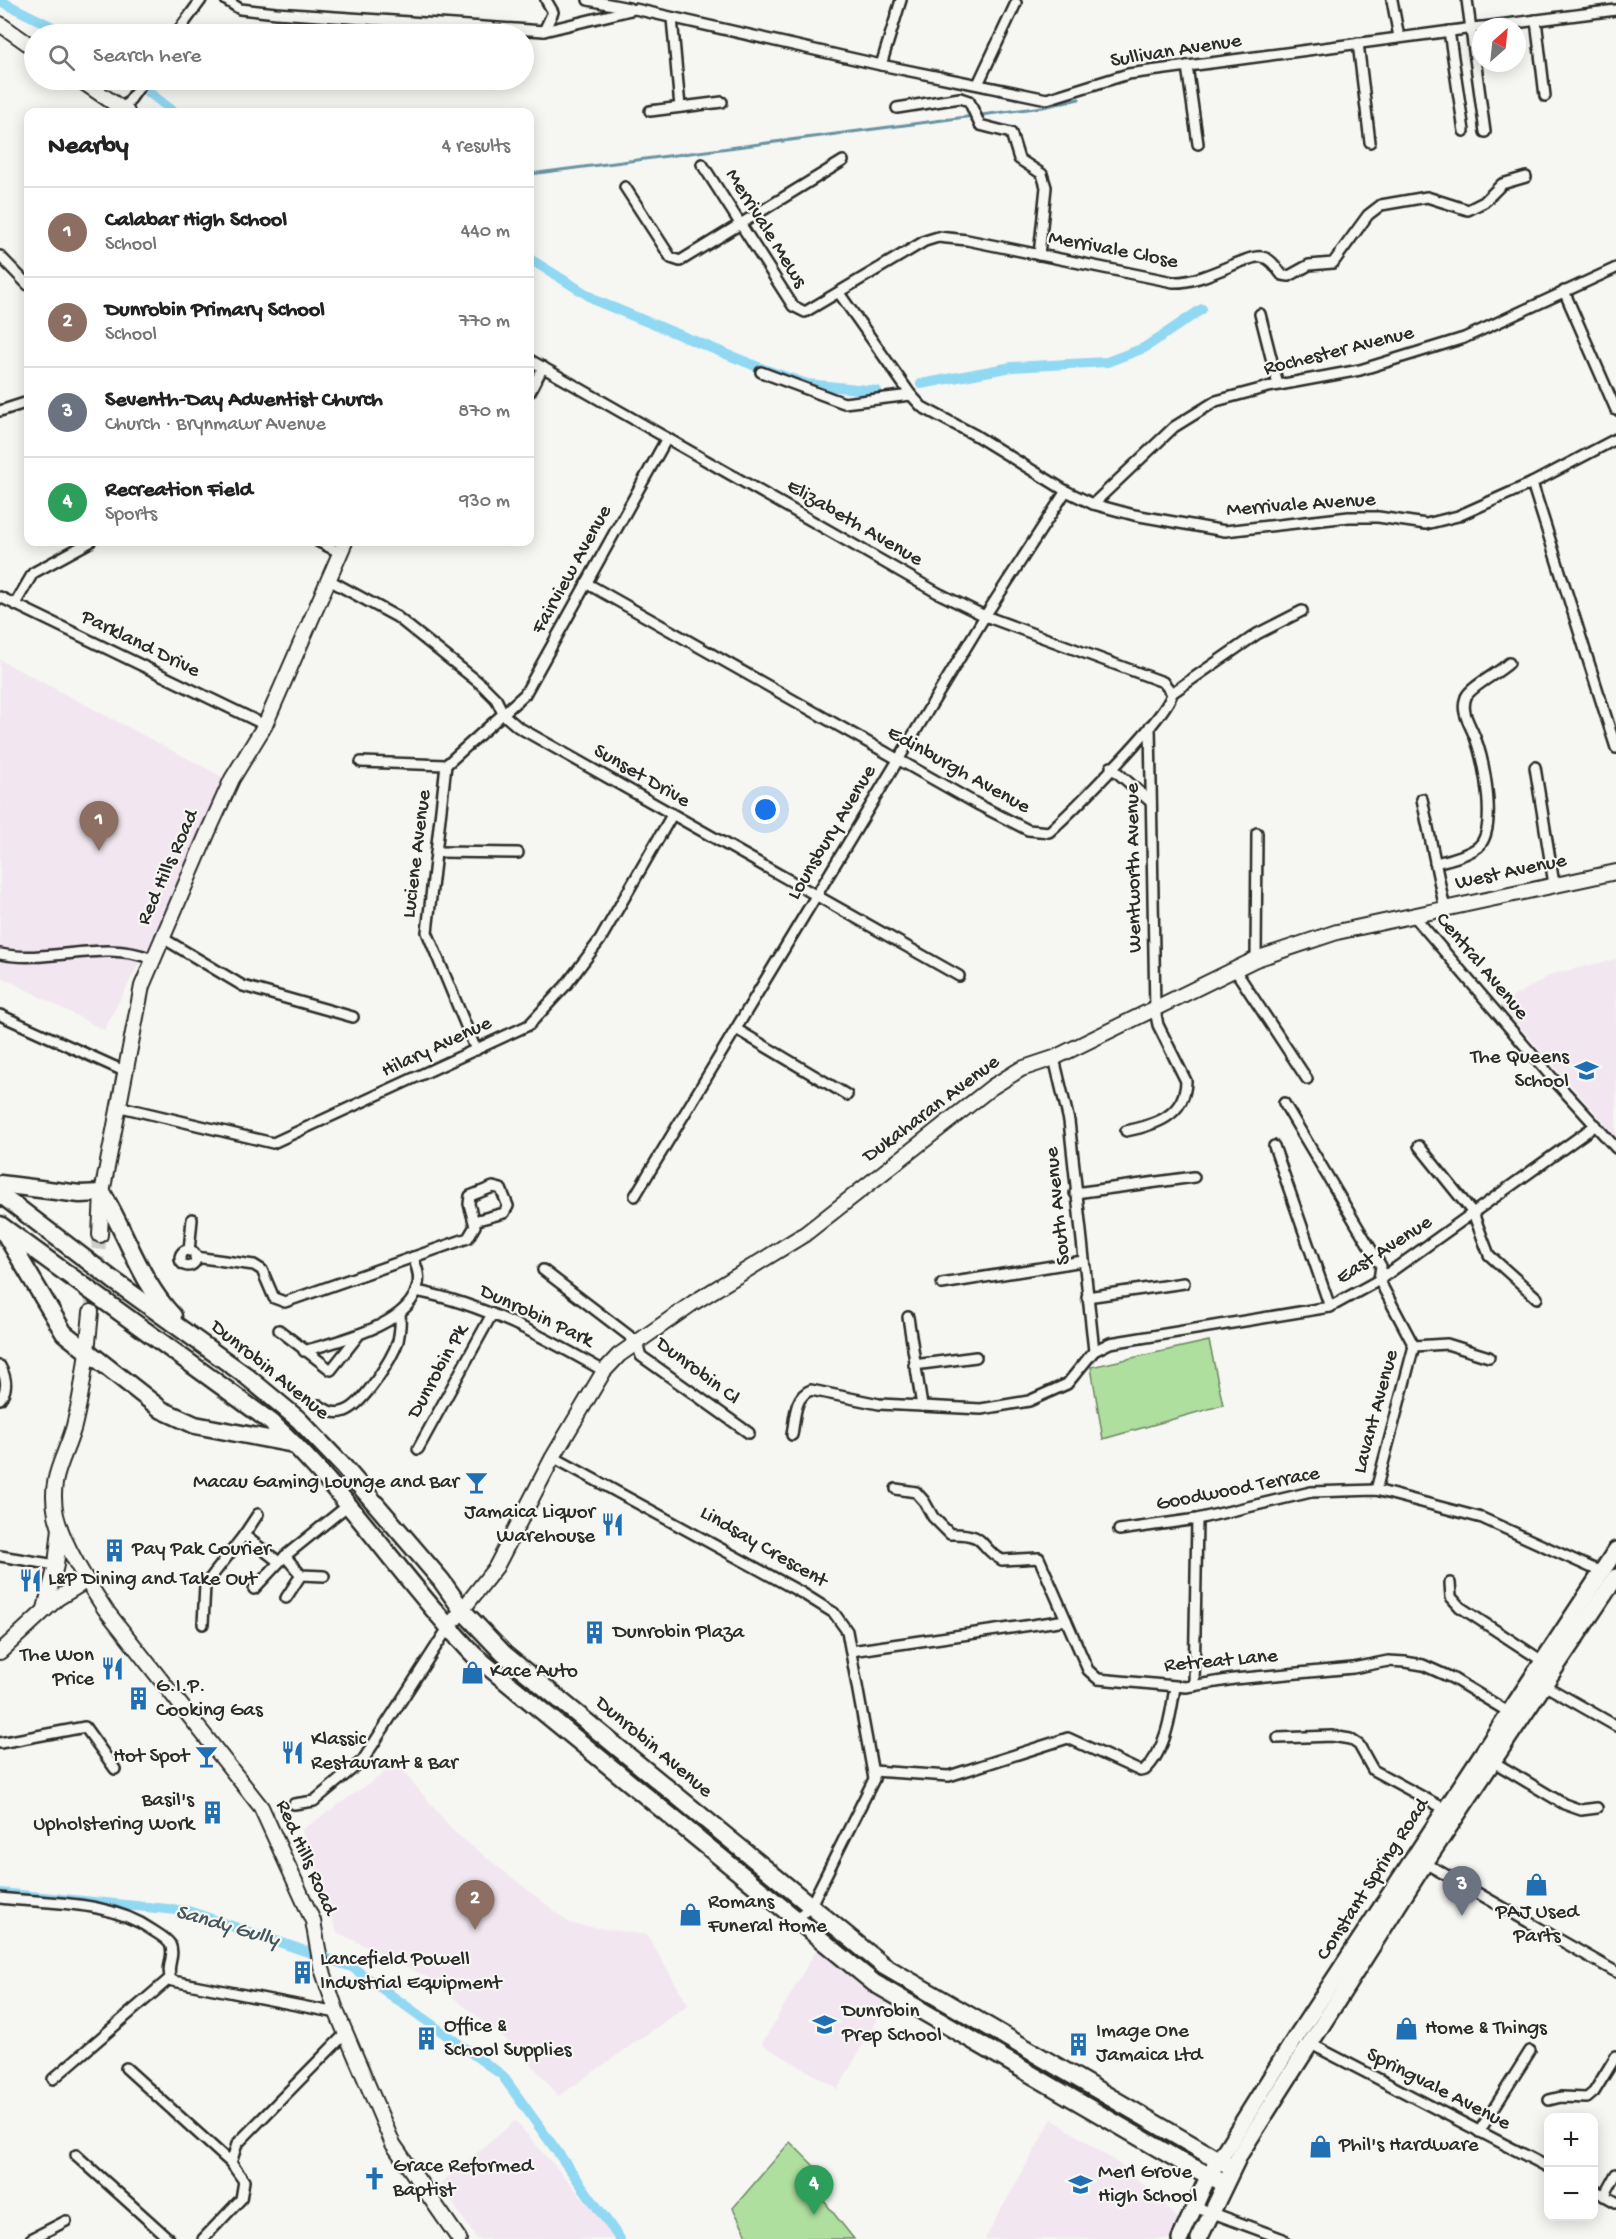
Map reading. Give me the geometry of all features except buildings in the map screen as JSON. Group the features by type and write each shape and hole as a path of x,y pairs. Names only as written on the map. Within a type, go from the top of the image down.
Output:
{"highway":[{"path":"0,1185 80,1194 102,1193 121,1223 154,1292 194,1339"},
{"name":"Dunrobin Avenue","path":"0,1194 113,1280 245,1375 298,1419 343,1466 441,1580 463,1611 504,1654 810,1907 884,1966 1221,2172"},
{"path":"0,1225 64,1332 162,1410 195,1425 295,1444"},
{"name":"Dunrobin Avenue","path":"0,1225 271,1422 295,1444 347,1506 376,1536 448,1628 501,1678 874,1983 1182,2162 1221,2172"}],"main road":[{"path":"0,24 24,41"},
{"path":"95,90 121,108"},
{"name":"Red Hills Road","path":"100,1235 102,1193 142,986 160,937 232,778 265,725 294,653 343,547"},
{"name":"West Avenue","path":"1414,916 1616,872"},
{"name":"Dukaharan Avenue","path":"553,1457 604,1371 636,1341 805,1234 992,1087 1022,1069 1054,1058 1256,958 1337,932 1414,916"},
{"name":"Red Hills Road","path":"91,1312 74,1426 58,1463 54,1488 60,1526 86,1581 105,1609 261,1807 313,1921 321,1966 336,2013 394,2148 459,2239"},
{"path":"448,1628 496,1567 553,1457"},
{"path":"44,1611 57,1565 60,1526"},
{"name":"Constant Spring Road","path":"1199,2239 1211,2213 1221,2172 1445,1809 1616,1550"},
{"path":"57,1565 74,1555"},
{"path":"57,1565 60,1574 72,1588"},
{"name":"Constant Spring Road","path":"1180,2239 1194,2206 1221,2172 1311,2044 1425,1863 1616,1577"},
{"path":"0,1652 44,1611 72,1588 86,1581"}],"street":[{"path":"183,24 201,0"},
{"path":"226,0 240,9 433,24"},
{"path":"544,32 553,12 546,0"},
{"name":"Sullivan Avenue","path":"588,0 1047,99 1128,74 1472,29"},
{"path":"881,65 901,0"},
{"path":"1392,0 1399,37"},
{"path":"1467,0 1474,18"},
{"path":"978,84 1016,3"},
{"path":"534,31 544,32 635,9"},
{"name":"Sullivan Avenue","path":"1526,21 1616,10"},
{"path":"672,18 680,107"},
{"path":"1536,20 1545,96"},
{"path":"1449,31 1464,131"},
{"path":"1358,43 1370,142"},
{"path":"1187,66 1198,144"},
{"path":"1481,72 1485,132"},
{"path":"951,99 959,81"},
{"path":"127,108 138,90"},
{"path":"897,108 960,98 969,101 984,127 1011,133 1019,159 1042,174 1046,187 1039,255"},
{"path":"650,111 722,102"},
{"path":"624,188 671,258 676,261 682,260 843,161"},
{"name":"Merrivale Mews","path":"702,164 793,306 800,311"},
{"name":"Merrivale Close","path":"800,311 810,310 908,249 938,237 967,240 1185,283 1257,257 1264,257 1287,277 1309,265 1333,263 1368,215 1380,205 1427,197 1468,210 1484,202 1502,184 1526,177"},
{"path":"0,256 24,281"},
{"name":"Rochester Avenue","path":"1093,504 1174,427 1216,401 1278,385 1360,370 1464,338 1616,268"},
{"path":"1564,291 1616,410"},
{"name":"Merrivale Avenue","path":"839,293 911,395 922,407 975,435 1066,491 1093,504 1225,531 1349,517 1378,517 1426,524 1458,516 1532,483 1616,439"},
{"path":"1260,314 1278,385"},
{"name":"Elizabeth Avenue","path":"534,362 938,593 985,616 1163,682 1172,693"},
{"path":"534,384 543,367"},
{"path":"761,372 844,403 911,395"},
{"path":"0,411 24,403"},
{"name":"Fairview Avenue","path":"504,715 525,694 667,438"},
{"path":"1532,483 1611,718 1616,748"},
{"name":"Lounsbury Avenue","path":"635,1196 985,616 1066,491"},
{"path":"15,604 33,573 83,546"},
{"name":"Sunset Drive","path":"329,580 397,617 482,685 496,699 504,715 518,728 958,976"},
{"name":"Edinburgh Avenue","path":"586,584 1028,830 1049,832 1150,726 1171,700 1172,693 1257,634 1302,611"},
{"name":"Parkland Drive","path":"0,597 265,725"},
{"path":"1435,863 1460,856 1477,847 1487,832 1486,787 1476,740 1467,721 1464,706 1470,690 1498,674 1509,663"},
{"name":"Luciene Avenue","path":"476,1050 427,932 438,852 446,765 504,715"},
{"name":"Wentworth Avenue","path":"1126,1131 1155,1125 1166,1119 1175,1110 1186,1089 1186,1081 1158,1025 1155,1010 1150,726"},
{"path":"361,762 446,765"},
{"path":"1111,767 1151,802"},
{"path":"1535,767 1554,884"},
{"path":"1422,799 1445,909"},
{"name":"Hilary Avenue","path":"117,1106 273,1143 529,1025 566,985 600,940 672,815"},
{"path":"1256,958 1257,833"},
{"path":"438,852 518,853"},
{"name":"Central Avenue","path":"1414,916 1616,1148"},
{"path":"160,937 243,986 353,1017"},
{"path":"0,954 34,957 111,950 135,952 152,959"},
{"path":"1235,970 1307,1079"},
{"path":"0,1015 124,1071"},
{"path":"736,1029 847,1095"},
{"name":"South Avenue","path":"1054,1058 1069,1121 1075,1193 1094,1351"},
{"name":"Lavant Avenue","path":"1284,1103 1381,1266 1379,1280 1414,1346 1376,1490"},
{"name":"East Avenue","path":"1094,1351 1110,1343 1330,1307 1379,1280 1596,1125"},
{"path":"1274,1146 1330,1307"},
{"path":"1419,1146 1473,1213 1489,1255 1537,1298"},
{"path":"1075,1193 1194,1177"},
{"path":"192,1219 192,1254 259,1267 274,1298 281,1303 468,1238 474,1230 469,1204 470,1196 493,1187 501,1189 508,1206 504,1213 474,1221"},
{"path":"304,1351 358,1335 400,1313 416,1291 418,1272 413,1257"},
{"path":"942,1284 1083,1261"},
{"name":"Dunrobin Cl","path":"543,1270 636,1341 641,1356 749,1433"},
{"path":"1087,1297 1184,1282"},
{"name":"Dunrobin Park","path":"416,1291 449,1298 492,1314 558,1344 604,1371"},
{"path":"319,1405 328,1411 344,1412 360,1401 397,1343 401,1328 400,1313"},
{"name":"Dunrobin Pk","path":"418,1449 492,1314"},
{"path":"908,1317 922,1406"},
{"path":"279,1330 331,1370 358,1335"},
{"path":"1414,1346 1447,1344 1489,1357"},
{"path":"792,1435 799,1398 803,1393 811,1390 879,1404 981,1409 1029,1401 1067,1384 1094,1351"},
{"path":"914,1365 976,1357"},
{"path":"0,1366 7,1378 5,1393 0,1398"},
{"name":"Lindsay Crescent","path":"553,1457 715,1543 834,1613 847,1631 873,1771 872,1787 810,1907 796,1920"},
{"path":"851,1651 1066,1620 1039,1558 1002,1560 986,1544 970,1533 950,1534 933,1516 916,1492 896,1489"},
{"name":"Goodwood Terrace","path":"1119,1530 1197,1519 1311,1492 1376,1490 1482,1518 1601,1572"},
{"path":"254,1589 282,1559 347,1506"},
{"path":"202,1624 205,1585 258,1514"},
{"path":"1194,1686 1197,1519"},
{"path":"244,1535 282,1559 301,1575 324,1576"},
{"path":"0,1556 57,1565"},
{"path":"286,1598 301,1575"},
{"path":"1450,1583 1451,1597 1460,1607 1544,1662"},
{"name":"Retreat Lane","path":"1066,1620 1088,1670 1098,1679 1175,1687 1194,1686 1234,1679 1353,1668 1388,1660 1423,1665 1452,1678 1510,1713"},
{"path":"294,1804 314,1801 363,1760 448,1628"},
{"path":"1544,1685 1616,1726"},
{"path":"873,1771 949,1776 1068,1738 1140,1771 1145,1770 1161,1744 1170,1717 1175,1687"},
{"path":"0,1743 85,1727 115,1769"},
{"path":"1278,1738 1332,1736 1350,1739 1359,1745 1373,1770 1445,1809"},
{"path":"1492,1761 1564,1804 1581,1810 1597,1808"},
{"path":"1425,1863 1616,1972"},
{"path":"0,1898 83,1905 134,1917 161,1935 171,1946 172,1954 168,1971 171,1979"},
{"path":"53,2079 171,1979 336,2013"},
{"path":"231,2163 237,2144 345,2034"},
{"name":"Springvale Avenue","path":"1311,2044 1544,2165"},
{"path":"1479,2132 1530,2051"},
{"path":"1549,2100 1561,2097 1587,2098 1616,2056"},
{"path":"126,2068 231,2163 244,2181 241,2199 203,2239"},
{"path":"76,2155 169,2239"},
{"path":"1604,2196 1616,2174"},
{"path":"1598,2193 1616,2202"},
{"path":"1194,2206 1283,2239"},
{"path":"31,2239 66,2220"}],"shaded area":[{"path":"0,660 234,783 104,1030 0,976"},
{"name":"The Queens School","path":"1616,959 1616,1136 1500,1004 1553,974"},
{"path":"397,1764 455,1833 571,1924 647,1935 688,2005 559,2096 519,2050 429,1978 337,1932 302,1830"},
{"name":"Dunrobin Prep School","path":"818,1947 886,2003 838,2089 762,2044"},
{"name":"Merl Grove High School","path":"1052,2119 1125,2168 1163,2203 1179,2220 1173,2239 985,2239"},
{"path":"515,2121 617,2239 477,2239 440,2184"}],"green space":[{"path":"1209,1341 1223,1405 1103,1439 1091,1367"},
{"path":"790,2142 827,2179 816,2191 854,2239 749,2239 733,2208"}],"waterway":[{"path":"0,1 47,24"},
{"path":"146,90 169,108"},
{"path":"534,173 1043,107 1079,99"},
{"path":"534,261 599,302 763,369 807,384 877,391"},
{"path":"921,384 1012,367 1107,362 1144,348 1202,309"},
{"name":"Sandy Gully","path":"0,1893 188,1911 352,1967 502,2075 620,2239"}],"tunnel":[{"path":"91,1312 100,1235"}],"place":[{"name":"Calabar High School","path":"99,851"},
{"name":"The Queens School","path":"1587,1070"},
{"name":"Macau Gaming Lounge and Bar","path":"477,1483"},
{"name":"Jamaica Liquor Warehouse","path":"613,1525"},
{"name":"Pay Pak Courier","path":"114,1550"},
{"name":"L&P Dining and Take Out","path":"30,1580"},
{"name":"Dunrobin Plaza","path":"595,1633"},
{"name":"The Won Price","path":"112,1668"},
{"name":"Kace Auto","path":"472,1672"},
{"name":"G.I.P. Cooking Gas","path":"138,1699"},
{"name":"Klassic Restaurant & Bar","path":"293,1752"},
{"name":"Hot Spot","path":"207,1757"},
{"name":"Basil's Upholstering Work","path":"212,1813"},
{"name":"PAJ Used Parts","path":"1537,1885"},
{"name":"Romans Funeral Home","path":"690,1915"},
{"name":"Seventh-Day Adventist Church","path":"1462,1916"},
{"name":"Dunrobin Primary School","path":"475,1930"},
{"name":"Lancefield Powell Industrial Equipment","path":"302,1972"},
{"name":"Dunrobin Prep School","path":"824,2024"},
{"name":"Home & Things","path":"1407,2029"},
{"name":"Office & School Supplies","path":"426,2039"},
{"name":"Image One Jamaica Ltd","path":"1078,2044"},
{"name":"Phil's Hardware","path":"1321,2146"},
{"name":"Grace Reformed Baptist","path":"375,2179"},
{"name":"Merl Grove High School","path":"1080,2185"},
{"name":"Recreation Field","path":"814,2215"}]}
